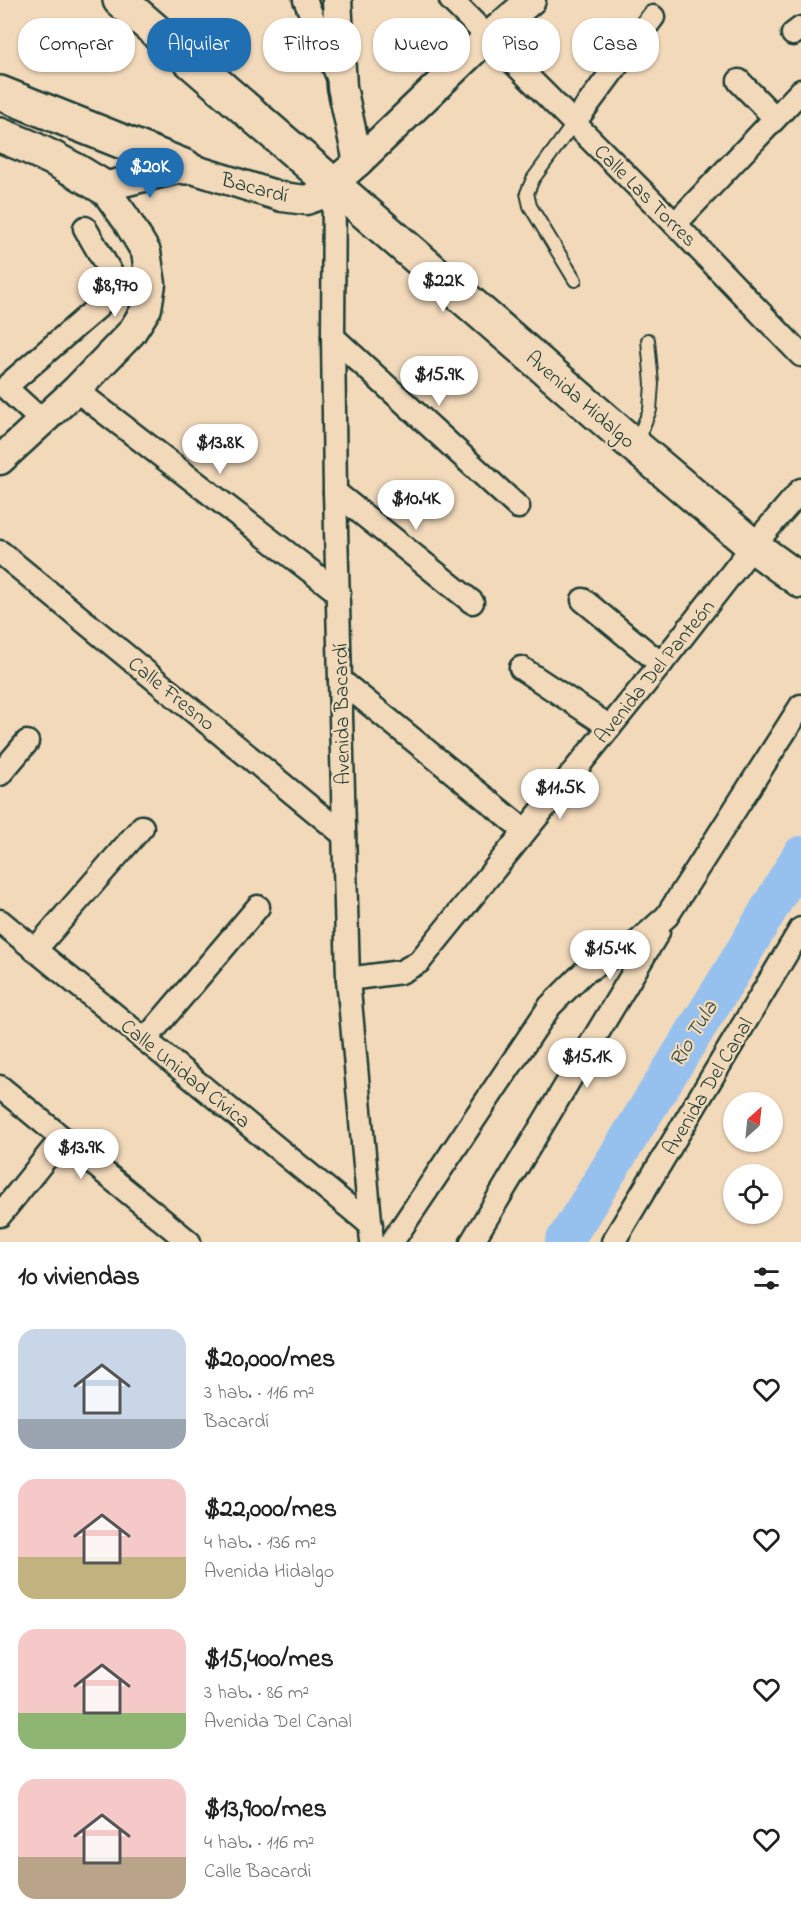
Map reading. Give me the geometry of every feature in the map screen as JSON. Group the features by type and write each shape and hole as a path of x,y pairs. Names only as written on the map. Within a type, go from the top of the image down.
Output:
{"main road":[{"name":"Avenida Hidalgo","path":"120,0 635,446 753,546 801,581"},
{"path":"0,93 186,167"},
{"path":"0,135 62,162 103,187"}],"street":[{"path":"304,0 342,87"},
{"path":"336,0 342,87 358,162"},
{"name":"Calle Las Torres","path":"451,0 482,31"},
{"name":"Bacardí","path":"510,18 531,0"},
{"path":"574,123 653,17"},
{"name":"Bacardí","path":"186,167 282,197 306,200 320,195 358,162 482,43"},
{"name":"Calle Las Torres","path":"523,72 675,224 801,355"},
{"path":"739,81 775,118"},
{"path":"675,224 801,91"},
{"path":"0,460 76,390 132,333 147,308 152,284 146,252 103,187 186,167"},
{"name":"Avenida Bacardí","path":"334,184 335,492 348,979 371,1234"},
{"path":"42,422 6,388 98,307 104,299 111,281 111,273 85,228"},
{"path":"333,337 518,507"},
{"path":"76,390 339,593"},
{"name":"Avenida Del Panteón","path":"348,979 401,972 419,962 661,664 753,546 801,490"},
{"path":"335,492 472,602"},
{"name":"Calle Fresno","path":"0,552 344,834"},
{"path":"583,600 661,664"},
{"path":"521,668 610,727"},
{"path":"340,680 525,831"},
{"path":"472,1242 667,916 801,706"},
{"path":"0,774 27,742"},
{"path":"35,950 142,826"},
{"path":"145,1040 258,907"},
{"path":"392,1242 549,1006 583,973 638,942 667,916"},
{"name":"Calle Unidad Cívica","path":"0,921 145,1040 371,1234"},
{"name":"Avenida Del Canal","path":"613,1242 801,929"},
{"path":"0,1087 62,1138 175,1238"},
{"path":"0,1215 62,1138"}],"lane":[{"path":"574,123 533,179 528,193 530,206 575,280"},
{"path":"635,446 650,410 652,384 648,340"}],"waterway":[{"name":"Río Tula","path":"564,1242 733,970 801,855"}]}
